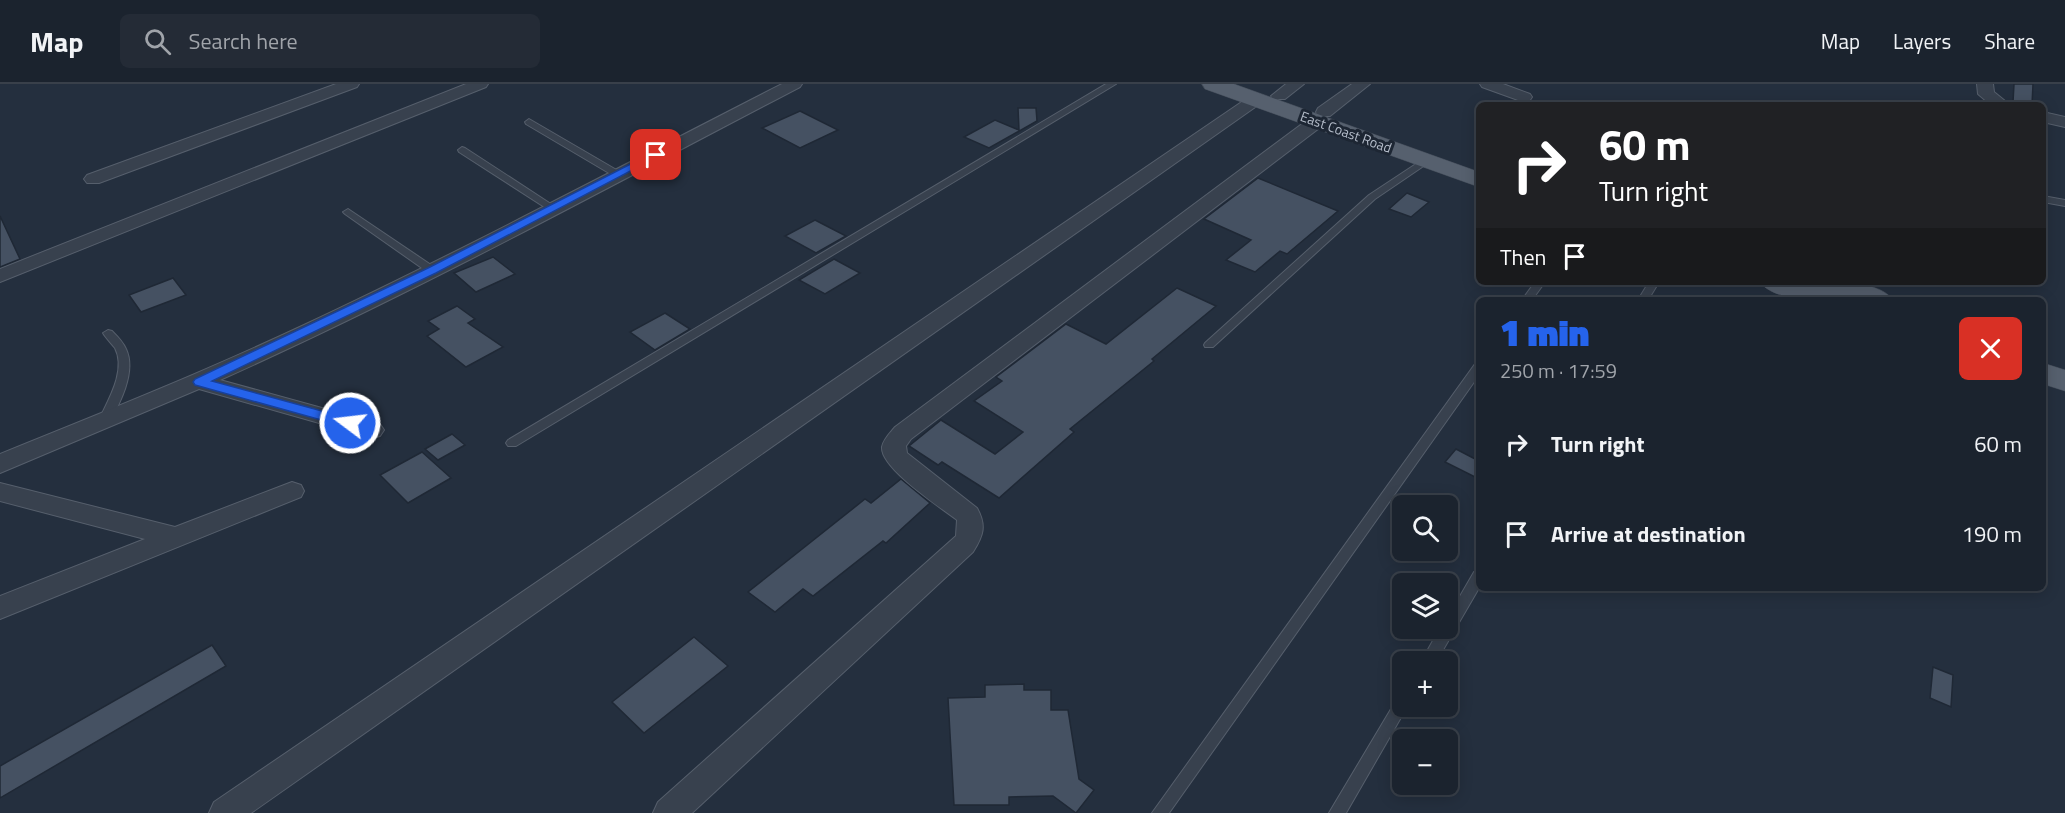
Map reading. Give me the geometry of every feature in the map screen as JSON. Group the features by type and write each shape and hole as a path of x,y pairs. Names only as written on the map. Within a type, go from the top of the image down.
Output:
{"main road":[{"name":"East Coast Road","path":"1214,84 1251,92 1476,179"},
{"name":"East Coast Road","path":"1251,92 1288,90 1320,117 1476,163"},
{"path":"1783,285 1820,297"},
{"path":"1835,285 1870,297"},
{"path":"2046,358 2065,365"},
{"path":"2046,374 2065,381"}],"street":[{"path":"93,179 351,84"},
{"path":"0,276 480,84"},
{"path":"0,464 199,382 432,271 794,84"},
{"path":"669,813 964,544 971,535 972,525 968,515 895,456 894,445 903,433 1362,84"},
{"path":"1488,84 1524,97"},
{"path":"1985,84 1986,94 1998,102"},
{"path":"225,813 1251,92"},
{"path":"2046,118 2065,122"},
{"path":"199,382 372,430"},
{"path":"0,608 292,491"},
{"path":"0,492 174,537"}],"lane":[{"path":"512,443 1112,84"},
{"path":"529,122 617,174"},
{"path":"462,150 552,208"},
{"path":"1209,345 1372,197 1425,160"},
{"path":"2046,200 2065,203"},
{"path":"348,212 432,271"},
{"path":"104,422 122,379 124,363 122,351 108,333"},
{"path":"1160,813 1476,371"},
{"path":"1458,610 1476,581"},
{"path":"1336,813 1394,717"}],"building":[{"path":"2014,84 2033,84 2032,102 2013,102"},
{"path":"1018,108 1036,108 1037,121 989,148 964,137 995,120 1019,130"},
{"path":"800,111 838,130 800,148 762,128"},
{"path":"1258,178 1338,211 1287,254 1280,251 1255,272 1226,260 1251,240 1204,219"},
{"path":"1407,193 1429,202 1411,217 1389,209"},
{"path":"0,216 20,259 0,267"},
{"path":"815,220 846,236 816,253 785,236"},
{"path":"493,257 515,274 476,292 454,273"},
{"path":"834,259 860,273 825,294 799,280"},
{"path":"173,278 186,295 141,312 129,295"},
{"path":"1177,288 1216,306 1152,359 1154,361 1070,429 1074,432 999,498 942,462 938,465 909,446 941,420 995,454 1023,432 974,401 1002,381 996,377 1066,324 1106,344"},
{"path":"457,306 475,319 468,323 503,347 466,367 427,336 439,329 428,321"},
{"path":"665,313 690,329 655,350 630,332"},
{"path":"452,434 465,445 438,460 425,449"},
{"path":"1456,449 1476,459 1476,478 1445,462"},
{"path":"422,452 451,478 408,503 380,475"},
{"path":"901,479 930,503 886,543 883,541 813,596 803,589 775,612 748,592 865,499 871,503"},
{"path":"694,637 728,666 644,733 612,702"},
{"path":"212,645 226,666 0,798 0,766"},
{"path":"1933,667 1953,675 1951,707 1930,698"},
{"path":"1024,684 1024,690 1051,690 1051,710 1068,710 1079,779 1094,790 1076,813 1053,796 1009,797 1009,805 954,805 948,698 985,697 985,685"}],"route":[{"path":"350,423 199,382 432,271 656,155"}]}
